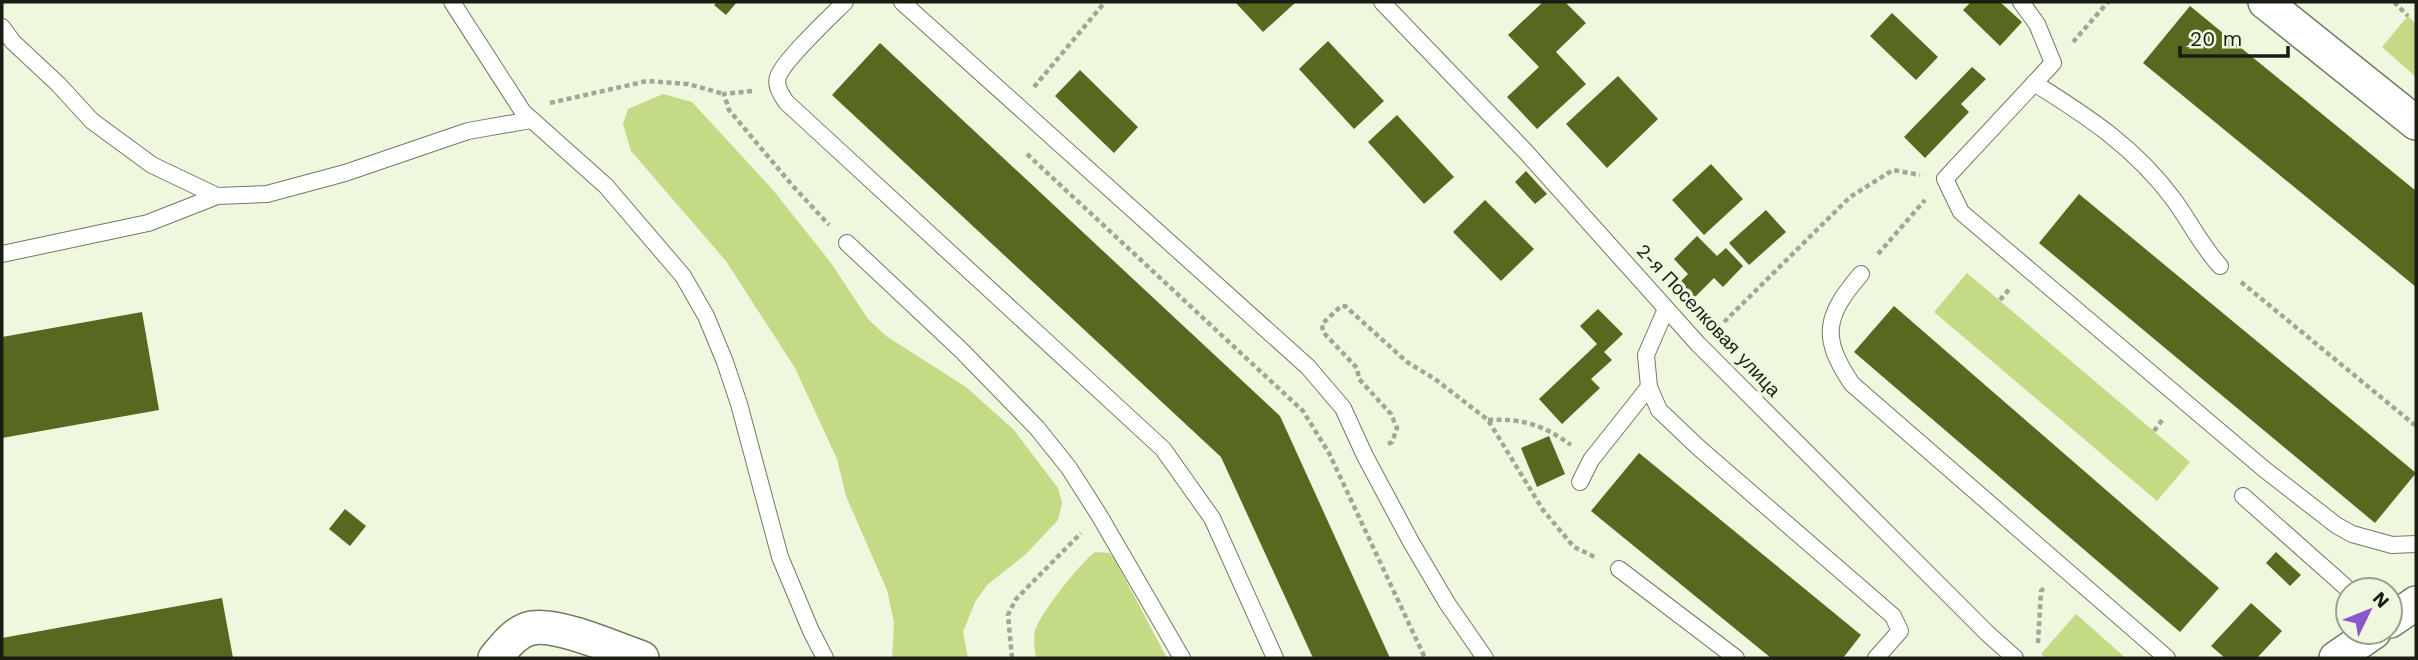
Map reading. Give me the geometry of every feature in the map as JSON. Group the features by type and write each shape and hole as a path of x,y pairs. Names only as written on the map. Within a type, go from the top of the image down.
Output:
{"street":[{"path":"2265,2 2416,123"},
{"path":"495,658 511,639 530,628 551,627 642,658"},
{"path":"2336,658 2354,646"}],"lane":[{"path":"452,2 527,116 606,186 683,276 706,316 725,362 738,404 780,557 825,658"},
{"path":"845,2 778,76 777,86 786,102 1163,449 1212,518 1275,658"},
{"path":"902,2 1308,367 1343,408 1365,456 1411,542 1447,603 1485,658"},
{"name":"2-я Поселковая улица","path":"1382,2 1525,151 1698,344 2015,658"},
{"path":"2021,2 2036,24 2053,63 1945,179 1961,212 2264,468 2336,525 2352,534 2392,545 2416,544"},
{"path":"2,27 13,42 58,84 92,121 152,165 217,196"},
{"path":"2034,83 2093,120 2151,172 2175,201 2206,251 2220,266"},
{"path":"2,254 148,223 217,196 267,194 345,173 468,131 527,116"},
{"path":"847,243 961,350 1037,428 1069,468 1099,515 1182,658"},
{"path":"1861,274 1840,300 1829,341 1836,362 1852,384 2167,658"},
{"path":"1666,309 1646,355 1649,387 1659,410 1893,616 1900,631 1877,658"},
{"path":"1580,482 1591,460 1649,387"},
{"path":"2243,496 2334,577"},
{"path":"1619,569 1737,658"}],"path":[{"path":"1041,78 1105,2"},
{"path":"2053,63 2108,2"},
{"path":"2394,2 2408,16"},
{"path":"527,116 558,100 647,81 688,84 724,94 777,86"},
{"path":"724,94 729,110 847,243"},
{"path":"1023,150 1303,411 1329,453 1425,658"},
{"path":"1698,344 1727,320 1850,197 1893,170 1945,179"},
{"path":"1890,241 1910,216"},
{"path":"2220,266 2416,426"},
{"path":"1391,414 1359,379 1357,368 1323,332 1322,324 1341,306 1345,306 1407,362 1435,379 1488,420 1543,510 1574,547 1619,569"},
{"path":"1488,420 1510,419 1549,429 1591,460"},
{"path":"1012,658 1008,615 1016,599 1099,515"},
{"path":"2038,645 2041,591"}],"green space":[{"path":"2408,16 2416,24 2416,77 2382,47"},
{"path":"663,94 692,102 773,190 831,263 868,319 886,336 966,387 1014,430 1058,488 1062,503 1058,520 1025,555 987,585 975,602 963,632 968,658 892,658 894,622 887,590 846,496 837,459 795,368 726,261 631,151 623,124 628,109"},
{"path":"1967,273 2190,462 2157,501 1934,312"},
{"path":"1095,552 1109,553 1114,558 1167,658 1036,658 1034,638 1038,623 1061,589"},
{"path":"2076,614 2125,658 2046,658 2041,654"}],"building":[{"path":"717,2 737,2 726,15 714,5"},
{"path":"1235,2 1296,2 1263,32"},
{"path":"1543,2 1565,2 1586,23 1556,52 1586,84 1537,129 1507,97 1539,67 1508,35"},
{"path":"1971,2 2000,2 2022,22 2000,46 1963,10"},
{"path":"2190,6 2416,191 2416,287 2143,63"},
{"path":"1892,13 1938,57 1916,80 1870,36"},
{"path":"1328,41 1384,101 1354,129 1299,69"},
{"path":"880,43 1280,416 1390,658 1313,658 1221,457 832,95"},
{"path":"1972,67 1986,79 1961,104 1969,112 1925,158 1904,137"},
{"path":"1080,70 1138,127 1114,153 1055,96"},
{"path":"1618,76 1658,119 1607,168 1566,124"},
{"path":"1397,115 1454,177 1424,204 1368,142"},
{"path":"1711,164 1743,199 1704,235 1672,200"},
{"path":"1526,171 1547,194 1535,204 1515,182"},
{"path":"2079,194 2416,473 2375,523 2039,243"},
{"path":"1485,200 1534,249 1501,281 1453,232"},
{"path":"1766,210 1786,232 1749,265 1729,243"},
{"path":"1697,236 1717,256 1726,248 1743,266 1723,287 1714,278 1692,300 1677,285 1688,274 1674,259"},
{"path":"1894,306 2219,588 2180,632 1854,352"},
{"path":"1598,309 1623,334 1604,352 1612,360 1591,379 1600,388 1562,424 1539,399 1597,344 1580,326"},
{"path":"142,312 159,410 2,438 2,337"},
{"path":"1549,436 1565,474 1537,487 1521,448"},
{"path":"1639,453 1861,635 1843,658 1771,658 1591,511"},
{"path":"345,509 366,526 350,546 329,529"},
{"path":"2276,552 2301,575 2290,586 2266,563"},
{"path":"222,598 233,658 2,658 2,638"},
{"path":"2251,603 2282,631 2257,658 2225,658 2211,646"}]}
